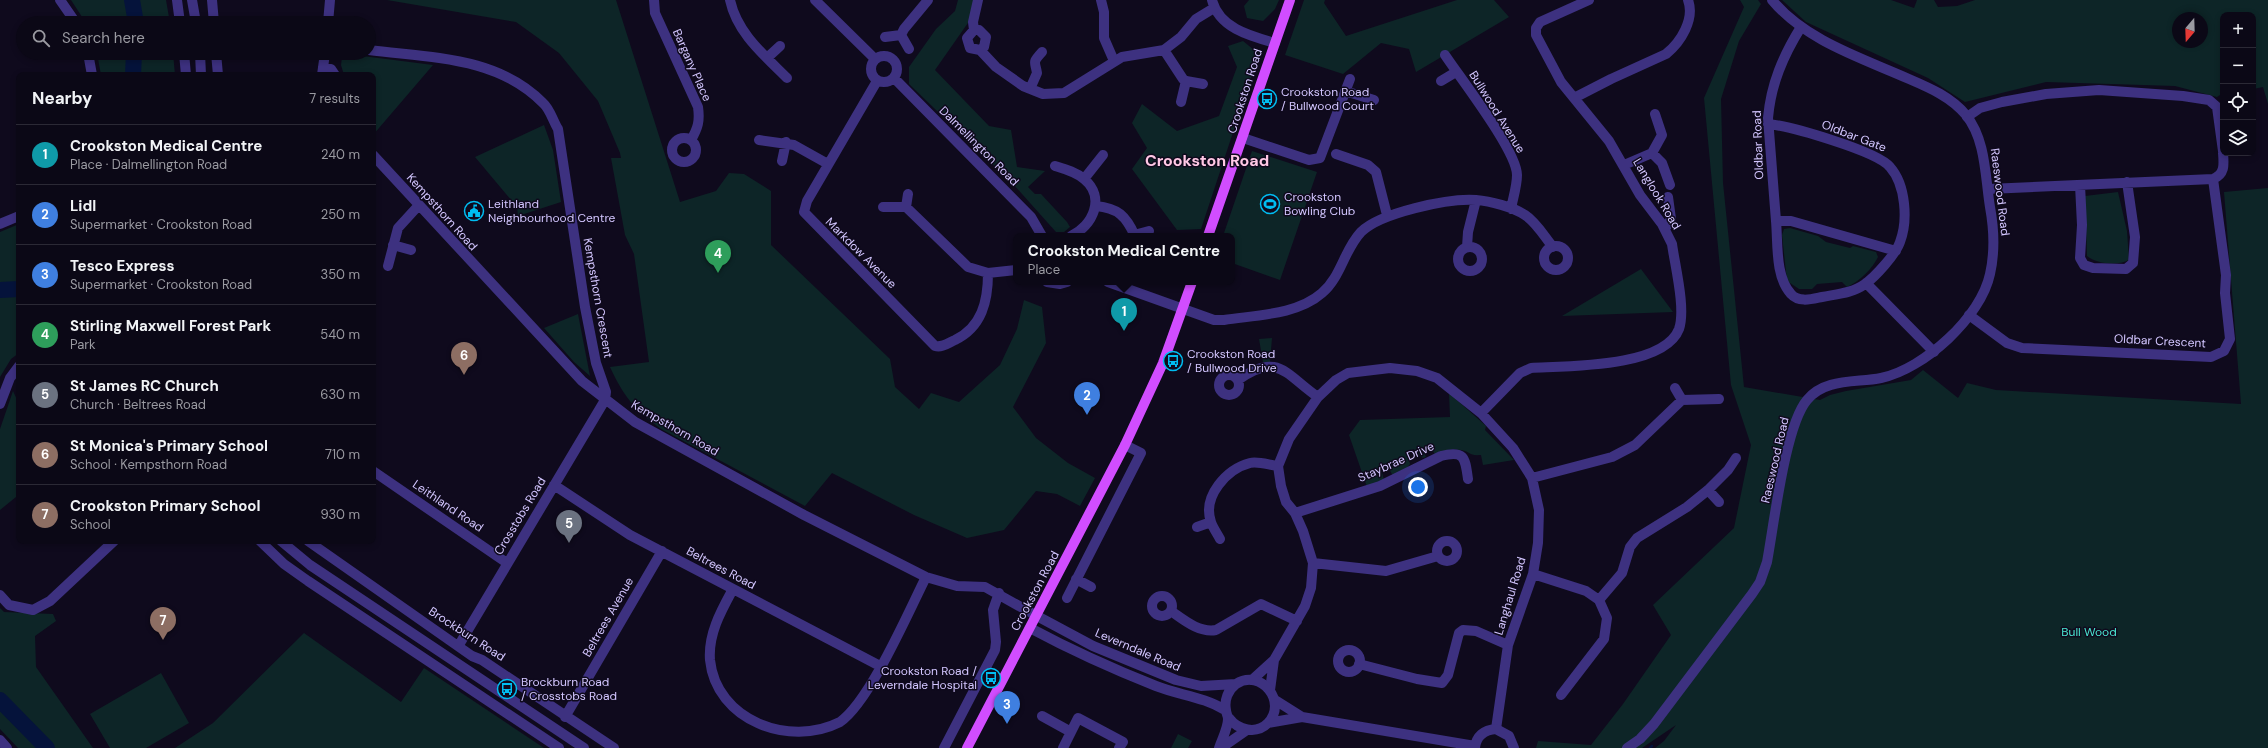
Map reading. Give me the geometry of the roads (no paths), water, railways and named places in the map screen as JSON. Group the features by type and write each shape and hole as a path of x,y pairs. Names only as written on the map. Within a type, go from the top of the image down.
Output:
{"main road":[{"name":"Crookston Road","path":"1209,233 1290,0"},
{"name":"Crookston Road","path":"967,748 1125,445 1163,363 1191,285"}],"street":[{"path":"60,0 71,16"},
{"path":"177,0 179,16"},
{"path":"192,0 195,16"},
{"path":"212,0 213,16"},
{"path":"329,16 330,0"},
{"name":"Bargany Place","path":"654,0 655,13 698,107 699,123 691,140"},
{"path":"730,0 736,20 749,40 787,78"},
{"path":"815,0 875,59"},
{"path":"909,50 902,35 904,29 928,0"},
{"path":"978,0 973,22 974,30 967,38 967,43 970,48 980,50 996,67 1030,89 1043,94 1064,93 1114,60 1122,57 1164,50 1181,37 1196,19 1213,4 1225,22 1233,28 1253,37 1275,42"},
{"path":"1101,0 1104,12 1104,38 1114,60"},
{"name":"Langlook Road","path":"1481,413 1520,373 1531,368 1608,364 1653,353 1671,341 1679,330 1680,306 1672,244 1665,229 1640,195 1609,141 1561,82 1536,34 1536,28 1540,22 1589,0"},
{"path":"1574,98 1666,54 1674,48 1688,23 1690,13 1688,0"},
{"name":"Raeswood Road","path":"1627,748 1640,739 1654,724 1744,606 1760,582 1766,562 1793,429 1806,401 1826,386 1881,378 1898,373 1923,360 1934,352 1968,315 1982,295 1990,275 1994,238 1988,190 1979,138 1968,117 1959,106 1941,94 1820,39 1787,17 1772,0"},
{"name":"Oldbar Road","path":"1800,27 1784,55 1769,105 1768,124 1782,278 1792,295 1803,300 1845,293 1863,285"},
{"path":"974,30 984,33 986,37 987,42 980,50"},
{"path":"885,37 902,35"},
{"path":"767,58 780,46"},
{"path":"1164,50 1174,67 1186,81 1203,84"},
{"name":"Kempsthorn Crescent","path":"376,51 460,61 489,68 504,74 523,86 544,104 558,129 585,307 596,363 606,392 605,400"},
{"path":"1030,89 1037,73 1034,65 1035,60 1042,52"},
{"name":"Bullwood Avenue","path":"1445,55 1499,135 1514,161 1517,175 1511,209"},
{"path":"884,56 893,60 897,69 894,78 889,82 877,81 870,71 875,59 884,56"},
{"path":"89,60 91,72"},
{"path":"184,60 186,72"},
{"path":"200,60 201,72"},
{"path":"217,60 218,72"},
{"path":"324,60 322,71 331,69 333,72"},
{"path":"1440,81 1456,72"},
{"name":"Dalmellington Road","path":"894,78 1031,217 1040,233"},
{"path":"1243,138 1309,160 1320,158 1350,79"},
{"name":"Markdow Avenue","path":"877,81 807,201 804,212 935,346 943,346 965,336 974,327 985,304 988,273"},
{"path":"1181,102 1186,81"},
{"path":"1968,117 1986,105 2046,94 2098,90 2183,96 2209,100 2217,107 2220,130"},
{"path":"1345,91 1374,100"},
{"path":"1624,165 1652,153 1662,135 1656,114"},
{"name":"Oldbar Gate","path":"1768,124 1800,130 1885,162 1897,179 1904,208 1903,229 1896,251"},
{"path":"759,140 786,142 828,164"},
{"path":"782,161 786,142"},
{"path":"1652,153 1662,163 1670,185"},
{"path":"1336,154 1368,165 1376,172 1387,215"},
{"path":"1084,179 1102,156"},
{"path":"1988,190 2127,182 2213,179 2218,177 2223,170 2223,156"},
{"name":"Kempsthorn Road","path":"376,158 582,381 634,422 670,443 926,578 957,586 985,587 999,593 1037,616"},
{"path":"1056,166 1073,172 1084,179 1090,186 1096,206 1090,221 1078,233"},
{"name":"Oldbar Crescent","path":"1968,315 2007,343 2022,348 2218,355 2227,347 2230,331 2225,293 2226,275 2213,179"},
{"path":"2080,185 2082,225 2080,258 2084,265 2093,268 2126,269 2133,263 2135,237 2127,182"},
{"path":"906,207 908,194"},
{"path":"1665,229 1670,219 1668,197"},
{"path":"1467,247 1468,232 1476,200"},
{"path":"1117,285 1183,308 1195,314 1224,320 1300,307 1323,293 1336,275 1353,242 1362,231 1387,215 1441,203 1476,200 1511,209 1525,215 1552,247"},
{"path":"388,266 398,228 419,205"},
{"path":"1096,206 1115,209 1120,213 1134,233"},
{"path":"883,207 906,207 968,268 988,273 1013,270"},
{"path":"0,224 16,217"},
{"path":"1776,221 1791,221 1896,251 1863,285 1934,352"},
{"path":"1142,233 1148,231"},
{"path":"393,245 411,250"},
{"path":"1238,380 1261,367 1274,366 1294,376 1305,388 1318,397"},
{"name":"Langhaul Road","path":"1252,680 1274,660 1297,621 1311,588 1313,563 1303,531 1294,513 1286,502 1280,486 1278,466 1289,439 1318,397 1336,380 1348,373 1390,368 1417,371 1437,378 1481,413 1513,448 1532,478 1539,510 1538,543 1533,574 1508,645 1496,729"},
{"path":"0,404 10,378 16,370"},
{"path":"1675,388 1682,400"},
{"path":"1532,478 1612,457 1636,445 1682,400 1719,399"},
{"name":"Crosstobs Road","path":"458,645 605,400"},
{"path":"1067,598 1141,453 1125,445"},
{"name":"Staybrae Drive","path":"1294,513 1380,486 1441,456 1451,453 1460,454 1465,459 1468,479"},
{"path":"1599,600 1622,573 1630,547 1637,538 1687,507 1708,490 1728,470 1736,458"},
{"path":"1220,539 1211,522 1210,502 1220,483 1230,471 1251,463 1278,466"},
{"name":"Leithland Road","path":"376,473 508,563"},
{"name":"Beltrees Road","path":"554,486 630,535 880,666"},
{"path":"1708,490 1719,502"},
{"path":"1197,527 1211,522"},
{"path":"0,595 9,605 34,610 50,601 111,544"},
{"path":"263,544 273,554 308,581 559,748"},
{"path":"273,554 281,544"},
{"path":"285,544 312,566 584,748"},
{"name":"Brockburn Road","path":"312,544 472,656 482,660 614,748"},
{"name":"Beltrees Avenue","path":"566,717 662,551"},
{"path":"1313,563 1386,571 1438,556"},
{"path":"1533,574 1586,591 1599,600 1608,618 1604,639 1561,695"},
{"path":"733,589 717,618 713,631 710,660 720,693 730,708 742,719 759,728 793,736 823,730 839,722 856,706 880,666 926,578"},
{"path":"1076,579 1091,587"},
{"path":"944,748 995,650 996,642 993,610 999,593"},
{"path":"1171,611 1185,621 1209,632 1216,630 1261,604 1297,621"},
{"name":"Leverndale Road","path":"1037,616 1093,646 1176,680 1201,686 1236,684"},
{"name":"Leverndale Road","path":"1030,628 1087,657 1157,686 1208,701 1227,714"},
{"path":"1359,664 1417,679 1442,683 1448,675 1459,634 1463,630 1476,631 1508,645"},
{"name":"Langhaul Road","path":"1270,690 1274,660"},
{"path":"1220,748 1227,714 1228,693 1236,684 1252,680 1262,683 1270,690 1275,700 1302,717"},
{"path":"496,706 504,695"},
{"path":"1268,723 1274,712 1275,700"},
{"path":"1227,714 1236,726 1247,730 1258,729 1268,723 1302,717 1475,747 1483,733 1496,729 1509,736 1514,748"},
{"path":"1042,716 1071,732"},
{"path":"1063,748 1078,718 1123,742 1119,748"},
{"path":"1220,748 1247,730"},
{"path":"0,740 7,748"}],"waterway":[{"path":"132,0 135,16"},
{"path":"133,72 134,60"},
{"path":"0,290 16,289"},
{"path":"0,700 47,748"}],"place":[{"name":"Crookston Road / Bullwood Court","path":"1267,99"},
{"name":"Crookston Bowling Club","path":"1270,204"},
{"name":"Leithland Neighbourhood Centre","path":"474,211"},
{"name":"Stirling Maxwell Forest Park","path":"718,273"},
{"name":"Crookston Medical Centre","path":"1124,331"},
{"name":"Crookston Road / Bullwood Drive","path":"1173,361"},
{"name":"St Monica's Primary School","path":"464,375"},
{"name":"Lidl","path":"1087,415"},
{"name":"St James RC Church","path":"569,543"},
{"name":"Crookston Primary School","path":"163,640"},
{"name":"Crookston Road / Leverndale Hospital","path":"991,678"},
{"name":"Brockburn Road / Crosstobs Road","path":"507,689"},
{"name":"Tesco Express","path":"1007,724"}],"district":[{"name":"Crookston Road","path":"1207,160"}],"park label":[{"name":"Bull Wood","path":"2089,632"}]}
